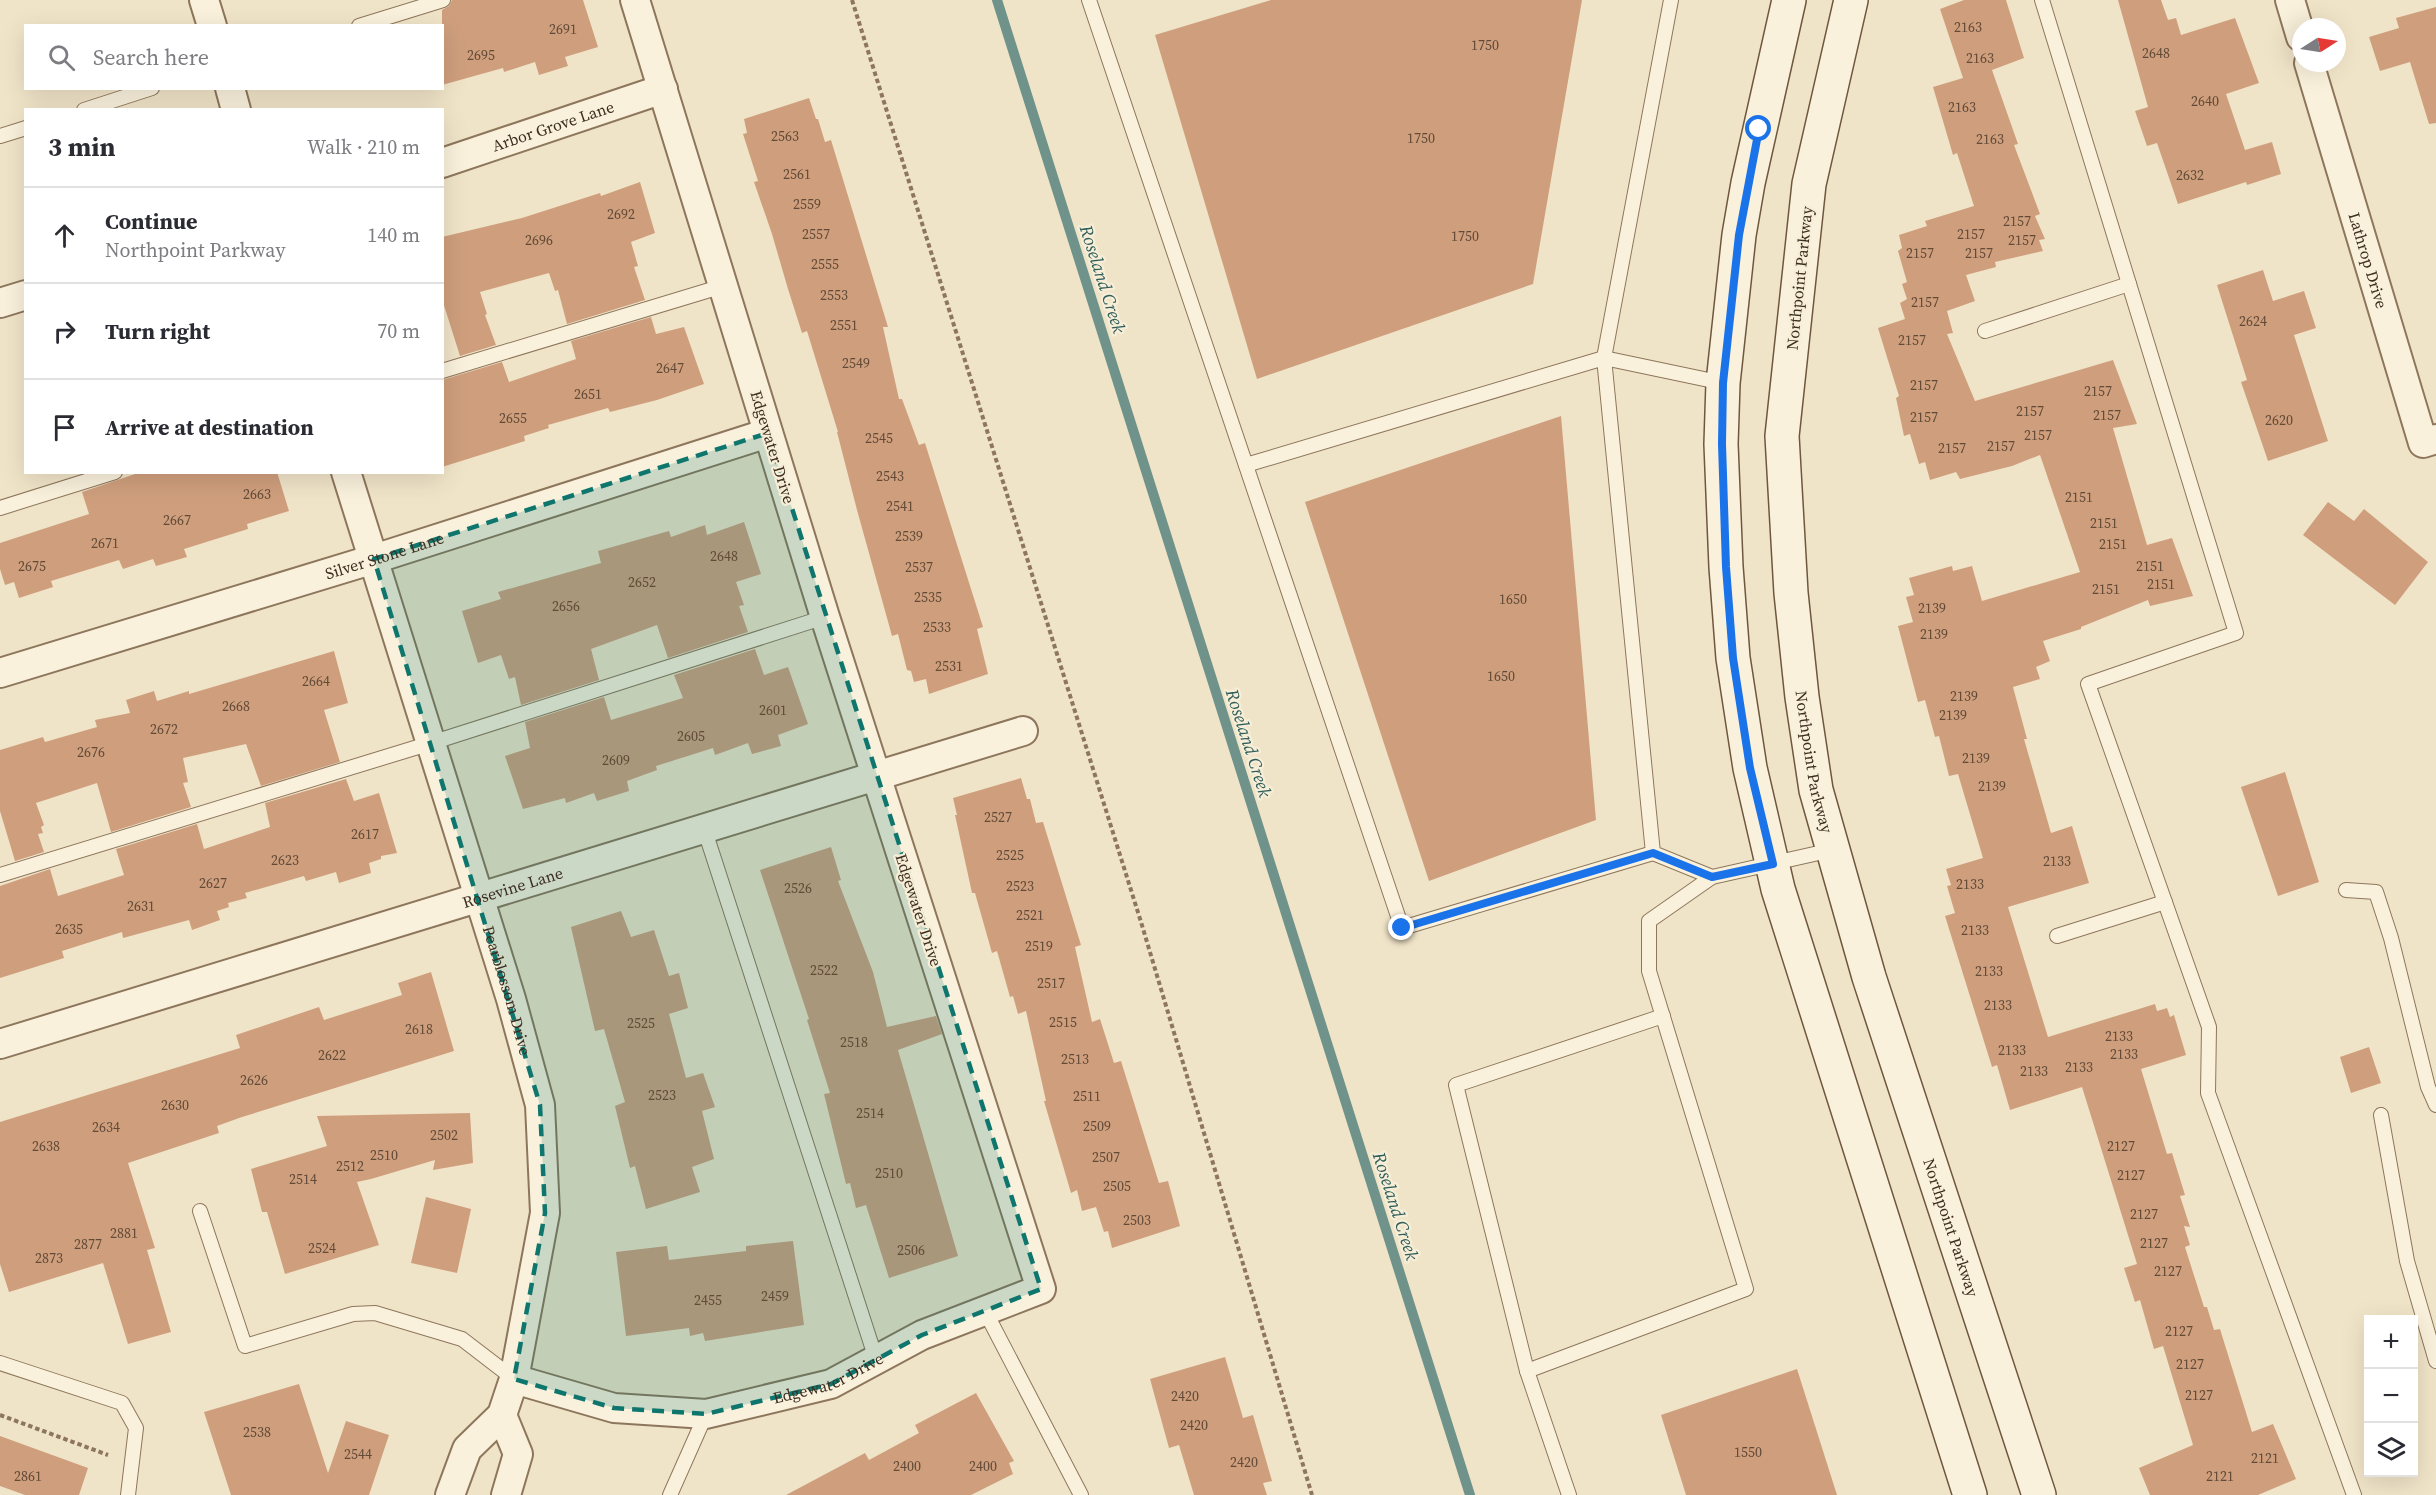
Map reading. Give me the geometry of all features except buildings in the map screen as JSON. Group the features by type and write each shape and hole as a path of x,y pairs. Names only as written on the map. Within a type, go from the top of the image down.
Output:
{"street":[{"path":"204,0 211,24"},
{"name":"Edgewater Drive","path":"514,1379 614,1408 706,1414 831,1384 922,1335 1041,1289 825,617 635,0"},
{"path":"1789,0 1748,183 1739,235 1723,383 1722,444 1726,567 1733,658 1750,768 1778,889 1970,1495"},
{"name":"Northpoint Parkway","path":"1851,0 1809,184 1782,436 1791,593 1802,697 1816,790 1832,850 1873,988 2039,1495"},
{"path":"2290,0 2295,18"},
{"name":"Lathrop Drive","path":"2312,72 2423,443 2436,439"},
{"name":"Arbor Grove Lane","path":"444,162 663,89"},
{"path":"231,90 235,108"},
{"path":"0,303 24,297"},
{"name":"Silver Stone Lane","path":"0,673 374,560 768,433"},
{"name":"Pearblossom Drive","path":"347,474 511,999 540,1105 545,1213 514,1379 502,1415 467,1449 450,1495"},
{"name":"Rosevine Lane","path":"0,1044 1023,731"},
{"path":"502,1415 518,1454 506,1495"}],"lane":[{"path":"366,24 444,0"},
{"path":"1089,0 1402,928 1653,853 1712,877"},
{"path":"1653,853 1604,358 1671,0"},
{"path":"2042,0 2236,633 2088,684 2209,1027 2208,1093 2354,1495"},
{"path":"90,108 146,90"},
{"path":"0,136 24,129"},
{"path":"1985,331 2129,284"},
{"path":"444,370 723,286"},
{"path":"1246,465 1604,358 1723,383"},
{"path":"0,508 109,474"},
{"path":"0,875 431,743 825,617"},
{"path":"704,828 876,1359"},
{"path":"1527,1371 1746,1289 1649,971 1649,921 1712,877 1832,850"},
{"path":"2346,890 2376,892 2391,939 2428,1087 2436,1105"},
{"path":"2057,936 2165,902"},
{"path":"1569,1495 1527,1371 1456,1085 1663,1016"},
{"path":"2381,1115 2407,1261 2436,1361"},
{"path":"200,1211 245,1346 353,1314 375,1313 462,1339 514,1379"},
{"path":"985,1311 1081,1495"},
{"path":"0,1363 122,1403 136,1428 128,1495"},
{"path":"670,1495 706,1414"}],"path":[{"path":"852,0 1137,910 1312,1495"},
{"path":"0,1415 117,1458 133,1458"}],"highlighted area":[{"path":"768,433 1041,1289 922,1335 831,1384 706,1414 614,1408 514,1379 545,1213 540,1105 374,559"}],"waterway":[{"name":"Roseland Creek","path":"997,0 1470,1495"}],"route":[{"path":"1402,928 1653,853 1712,877 1773,864 1750,768 1733,658 1726,567 1722,444 1723,383 1739,235 1759,129"}]}
